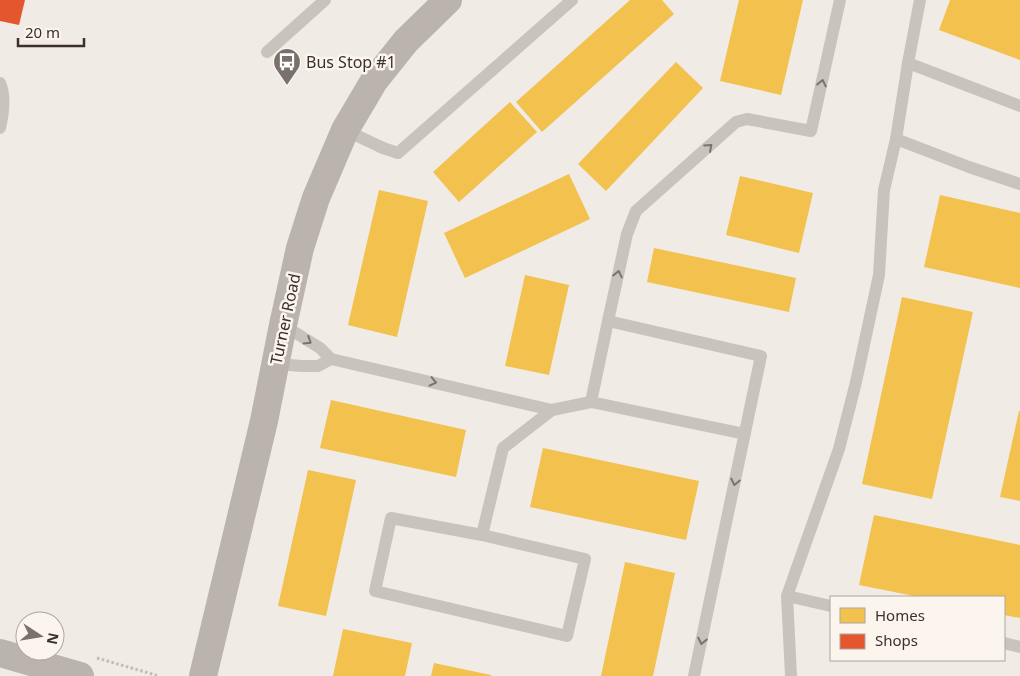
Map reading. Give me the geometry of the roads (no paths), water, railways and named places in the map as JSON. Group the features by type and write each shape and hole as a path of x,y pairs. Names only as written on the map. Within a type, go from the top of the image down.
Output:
{"street":[{"name":"Turner Road","path":"203,676 259,440 300,248 316,198 346,130 374,81 406,41 448,0"},
{"path":"0,653 87,666"}],"lane":[{"path":"267,52 325,0"},
{"path":"346,130 383,148 398,152 572,0"},
{"path":"591,402 627,234 636,211 736,122 747,119 811,131 840,0"},
{"path":"790,676 787,596 839,449 856,382 879,275 884,190 896,139 920,0"},
{"path":"908,63 1020,106"},
{"path":"0,83 2,86 3,102 3,117 0,128"},
{"path":"896,139 1020,184"},
{"path":"608,321 761,356 694,676"},
{"path":"283,325 320,348 331,359 552,410 591,402 745,434"},
{"path":"276,364 318,366 331,359"},
{"path":"482,534 503,448 552,410"},
{"path":"391,518 482,534 585,559 567,636 375,591 391,518"},
{"path":"787,596 830,606"},
{"path":"1005,643 1020,647"}],"place":[{"name":"Bus Stop #1","path":"287,86"}]}
